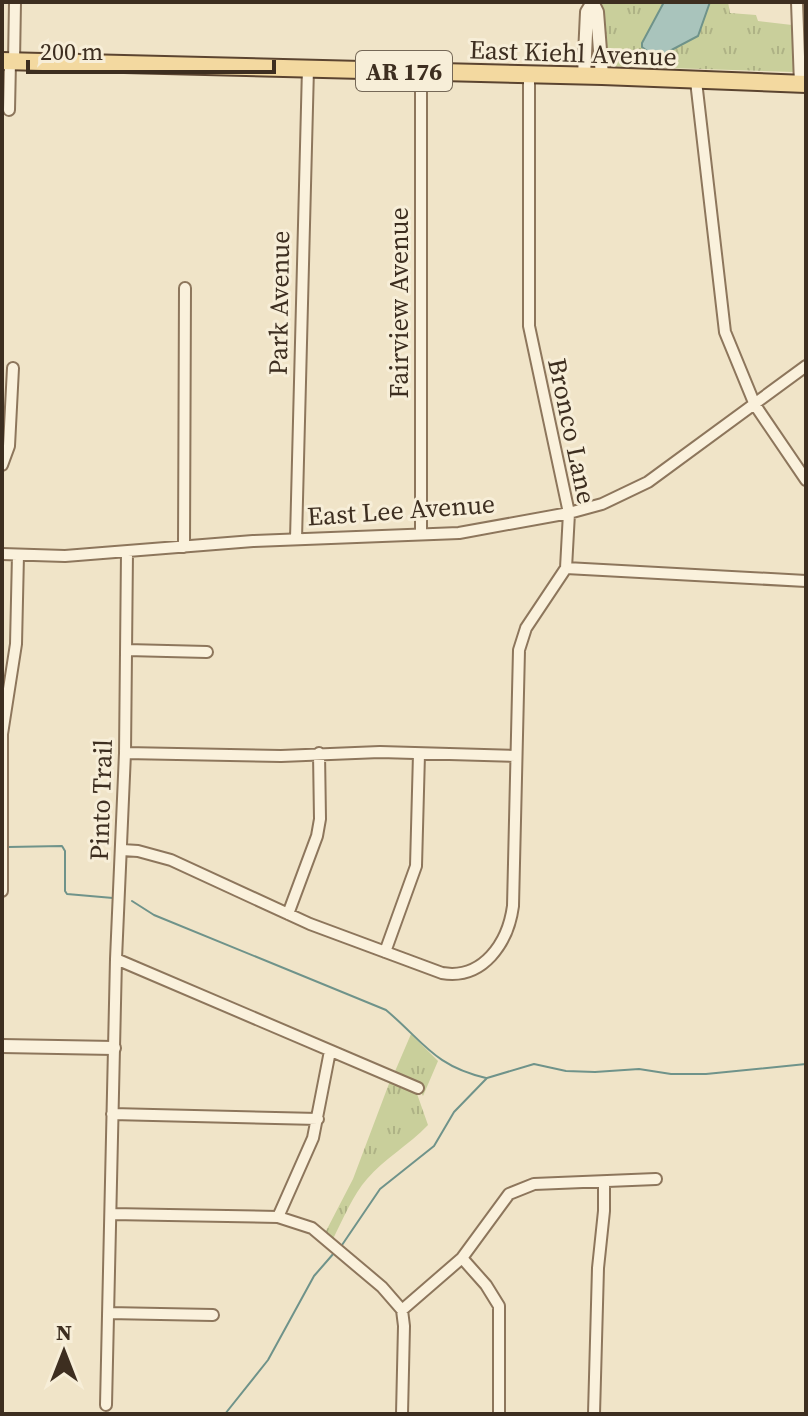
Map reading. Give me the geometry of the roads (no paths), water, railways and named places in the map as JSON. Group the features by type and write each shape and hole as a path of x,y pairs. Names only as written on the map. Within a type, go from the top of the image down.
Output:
{"main road":[{"name":"East Kiehl Avenue","path":"9,62 803,84"}],"street":[{"path":"9,110 9,62 15,2"},
{"path":"797,2 803,84"},
{"path":"592,3 587,12 593,76"},
{"name":"Park Avenue","path":"296,539 308,68"},
{"name":"Fairview Avenue","path":"421,72 421,534"},
{"name":"Bronco Lane","path":"529,75 529,326 569,513 566,568"},
{"path":"696,81 720,308 731,351 755,405 806,480"},
{"path":"184,547 185,288"},
{"name":"East Lee Avenue","path":"2,554 65,556 296,539 483,530 569,513 602,504 648,482 806,366"},
{"path":"2,465 9,446 13,368"},
{"name":"Pinto Trail","path":"106,1405 116,959 125,753 127,552"},
{"path":"2,891 2,734 16,644 18,555"},
{"path":"122,850 171,860 288,914 425,968 453,974 471,971 482,965 503,940 512,913 518,659 522,637 566,568 806,581"},
{"path":"127,650 207,652"},
{"path":"125,753 515,756"},
{"path":"288,914 317,836 320,819 319,753"},
{"path":"385,952 416,866 419,754"},
{"path":"116,959 418,1088"},
{"path":"2,1046 114,1048"},
{"path":"278,1217 313,1138 330,1051"},
{"path":"112,1114 318,1119"},
{"path":"402,1310 462,1258 515,1190 534,1184 656,1179"},
{"path":"594,1414 604,1182"},
{"path":"111,1214 278,1217 312,1228 382,1287 402,1310 402,1414"},
{"path":"462,1258 486,1285 499,1306 499,1414"},
{"path":"108,1313 213,1315"}],"water":[{"path":"664,2 710,2 698,36 664,54 652,55 642,47 642,43"}],"waterway":[{"path":"8,847 62,846 65,851 67,894 113,898"},
{"path":"132,901 154,915 386,1010 442,1060 486,1078"},
{"path":"342,1245 380,1189 434,1146 454,1112 487,1078 534,1064 566,1071 639,1069 671,1074 706,1074 806,1064"},
{"path":"225,1414 268,1360 314,1276 334,1253"}]}
